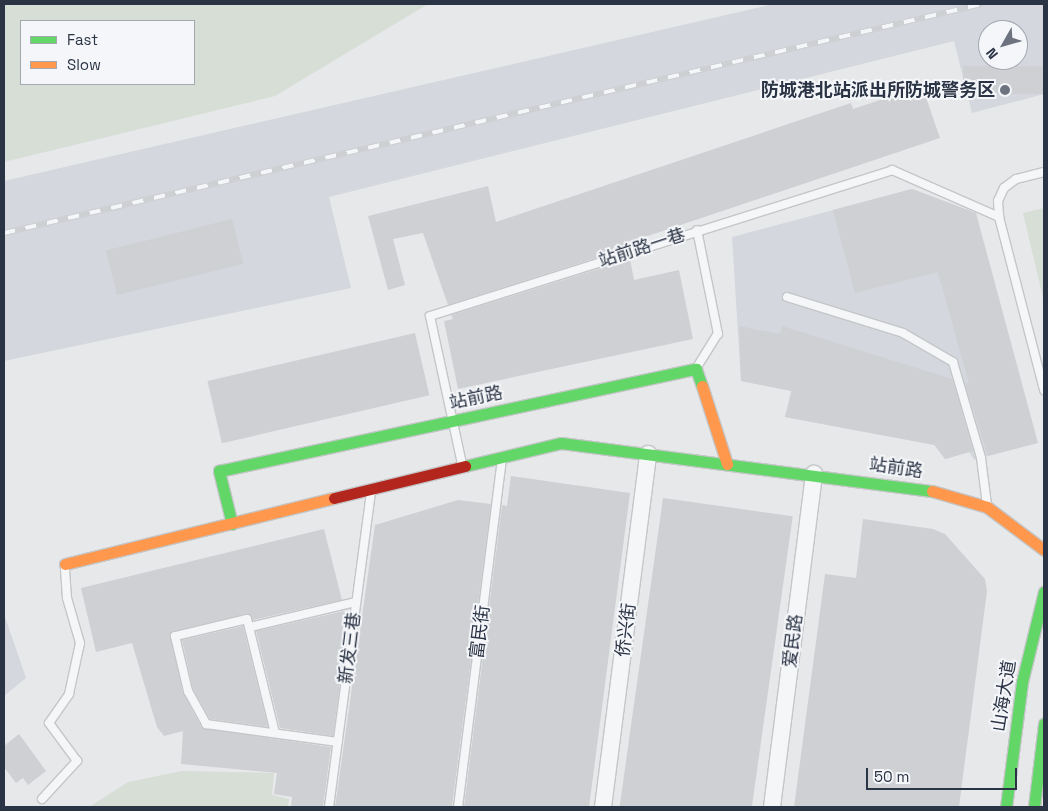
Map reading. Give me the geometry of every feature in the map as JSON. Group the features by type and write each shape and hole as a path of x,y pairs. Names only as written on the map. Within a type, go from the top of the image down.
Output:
{"street":[{"name":"站前路","path":"232,524 220,471 696,369"},
{"path":"696,369 727,464"},
{"name":"站前路","path":"65,564 561,443 923,488 987,506 1044,550"},
{"name":"侨兴街","path":"603,807 648,454"},
{"name":"爱民路","path":"772,807 814,474"},
{"name":"山海大道","path":"1006,807 1022,682 1044,592"},
{"path":"1034,807 1044,724"}],"lane":[{"name":"站前路一巷","path":"463,467 430,316 697,230 892,170 999,217"},
{"path":"1044,172 1016,179 1004,188 998,201 999,217 1044,390"},
{"path":"696,369 718,334 697,230"},
{"path":"786,297 903,333 953,362 981,458 987,506"},
{"name":"富民街","path":"458,807 503,458"},
{"name":"新发三巷","path":"329,807 371,490"},
{"path":"42,799 77,761 50,723 69,694 80,643 67,598 65,564"},
{"path":"250,627 356,602"},
{"path":"275,734 247,619 175,636 188,691 206,724 275,734 338,742"}],"shaded area":[{"path":"4,4 428,4 275,96 4,162"},
{"path":"774,4 1044,4 1044,94 972,113 954,41 329,197 351,288 4,361 4,181"},
{"path":"912,189 976,213 988,456 974,460 969,452 945,459 934,445 785,417 791,391 741,381 732,237"},
{"path":"1044,208 1044,302 1023,213"},
{"path":"4,614 26,678 4,696"},
{"path":"182,771 274,773 272,795 289,799 288,807 89,807 128,782"}],"building":[{"name":"防城港北站派出所防城警务区","path":"963,66 978,66 978,70 1028,70 1028,66 1044,66 1044,94 963,94"},
{"path":"922,86 940,138 627,243 627,248 448,305 423,233 393,239 405,285 388,290 368,216 488,186 496,222 851,103 853,109"},
{"path":"912,189 976,213 1038,443 988,456 965,383 969,384 938,272 855,293 833,210"},
{"path":"232,219 243,264 117,295 106,250"},
{"path":"630,259 634,280 679,270 693,339 458,389 444,321 453,319 451,315"},
{"path":"739,326 780,334 782,326 952,379 973,451 945,459 935,445 785,417 792,391 741,381"},
{"path":"415,333 429,395 222,443 207,381"},
{"path":"511,476 630,493 589,807 464,807 502,505 507,506"},
{"path":"663,498 793,516 752,807 620,807"},
{"path":"458,500 491,504 452,807 335,807 375,525"},
{"path":"863,519 933,529 945,534 985,579 987,591 959,807 794,807 825,574 856,578"},
{"path":"324,529 342,600 253,620 246,614 174,631 170,635 183,693 202,728 331,747 323,807 291,807 292,797 274,794 277,773 181,764 183,731 164,736 157,727 132,643 96,652 81,588"},
{"path":"344,611 348,624 333,736 280,728 256,631"},
{"path":"243,626 268,727 210,719 193,689 182,640"},
{"path":"19,734 46,771 28,785 23,778 16,783 4,767 4,746"}],"railway":[{"path":"4,233 982,4"}],"traffic: fast":[{"path":"232,524 219,471 696,369 702,386"},
{"path":"465,466 561,443 932,491"},
{"path":"1006,807 1022,682 1044,592"},
{"path":"1034,807 1044,724"}],"traffic: slow":[{"path":"702,386 727,464"},
{"path":"932,491 987,507 1044,550"},
{"path":"65,564 334,498"}],"traffic: jam":[{"path":"334,498 465,466"}],"place":[{"name":"防城港北站派出所防城警务区","path":"1005,90"}]}
